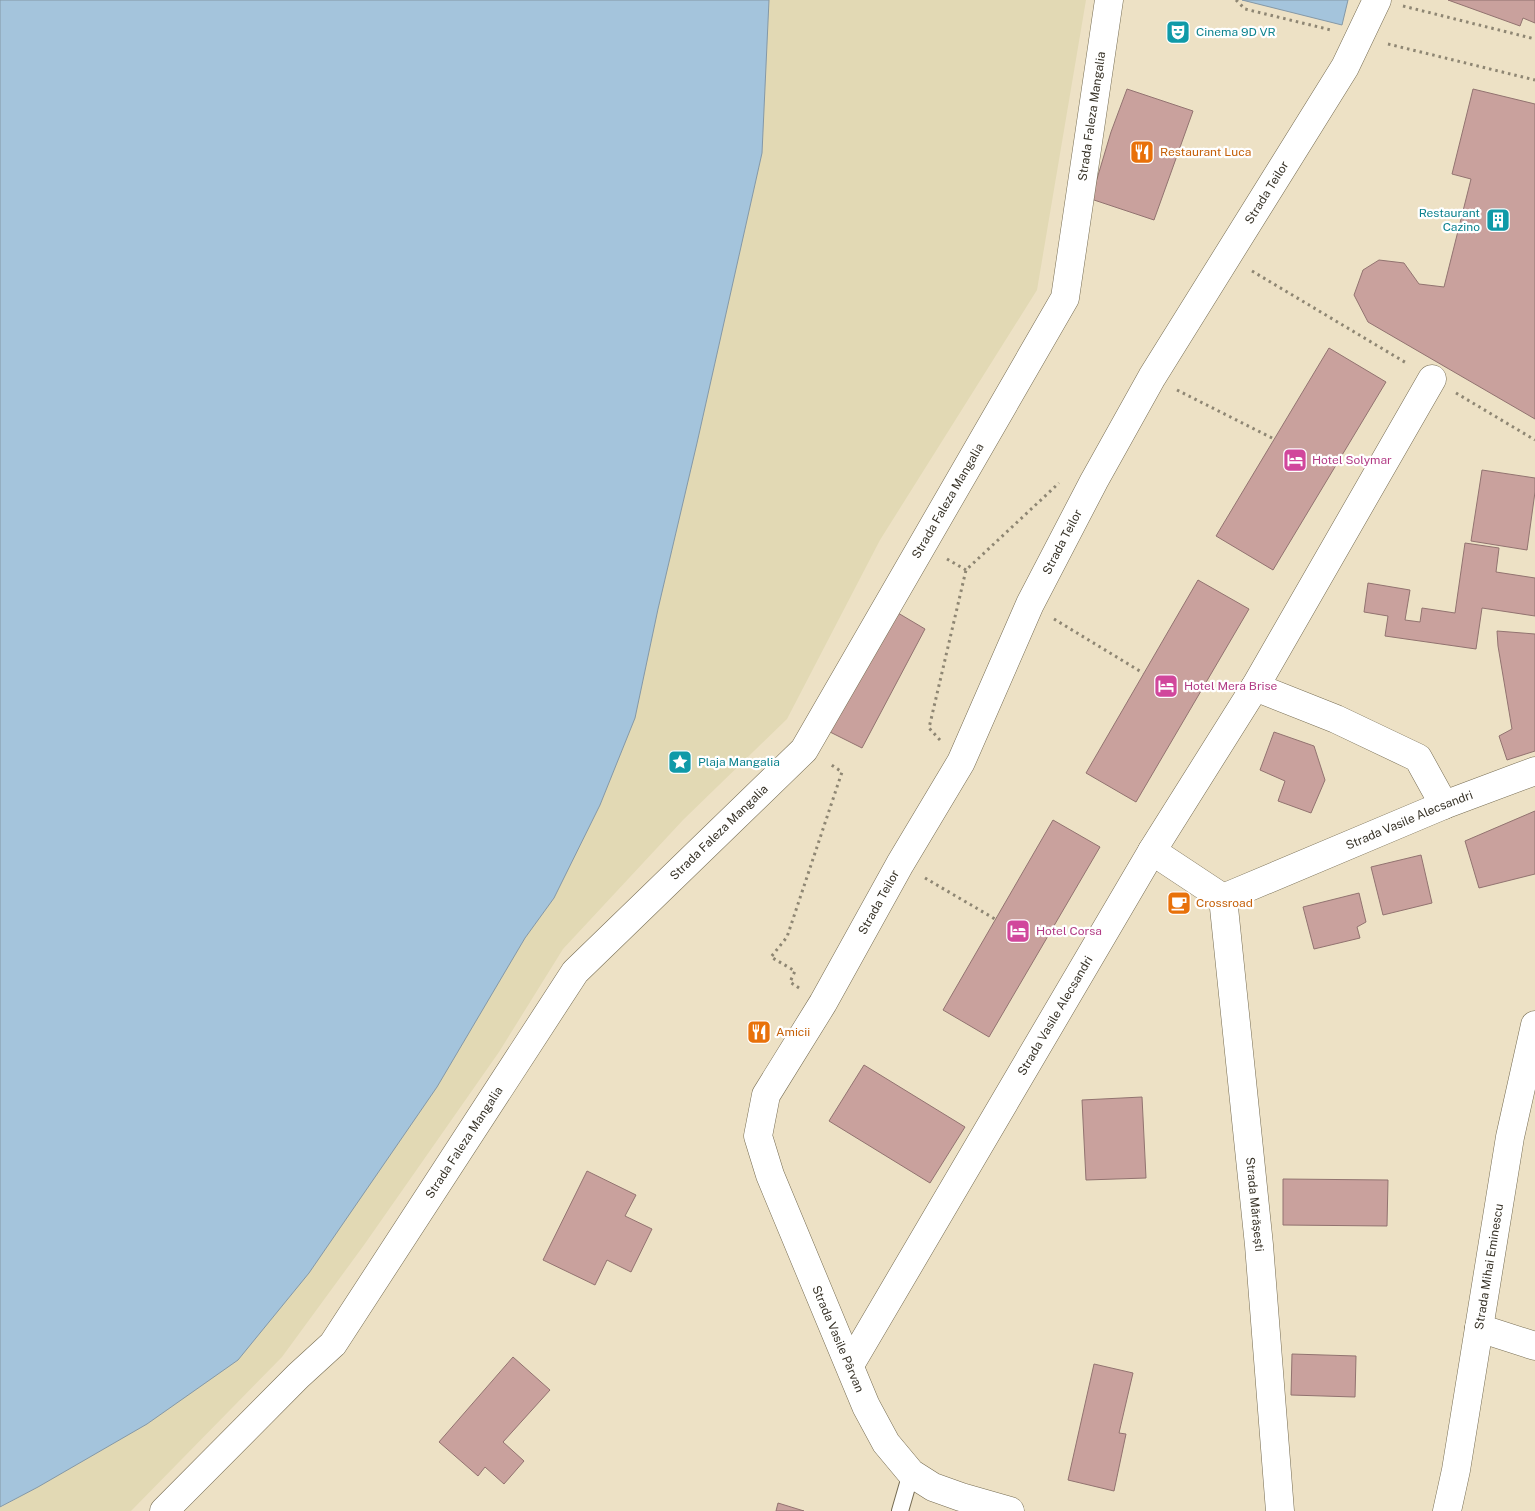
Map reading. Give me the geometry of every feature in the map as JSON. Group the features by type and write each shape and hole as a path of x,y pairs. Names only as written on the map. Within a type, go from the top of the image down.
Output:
{"street":[{"name":"Strada Faleza Mangalia","path":"164,1511 298,1376 333,1344 575,972 804,750 1065,298 1109,0"},
{"name":"Strada Teilor","path":"766,1094 823,1003 900,864 961,762 1030,604 1094,481 1152,377 1346,68 1360,37 1387,2"},
{"name":"Strada Vasile Alecsandri","path":"850,1365 1152,851 1255,687 1432,379"},
{"path":"1255,687 1336,718 1418,758 1444,804"},
{"name":"Strada Vasile Alecsandri","path":"1223,898 1444,804 1535,771"},
{"path":"1152,851 1223,898"},
{"name":"Strada Mărășești","path":"1223,898 1259,1245 1280,1511"},
{"name":"Strada Mihai Eminescu","path":"1447,1511 1456,1470 1510,1137 1535,1025"},
{"name":"Strada Vasile Pârvan","path":"766,1094 758,1136 770,1175 866,1406 886,1443 911,1473 933,1487 960,1497 1010,1511"},
{"path":"1479,1328 1535,1346"}],"lane":[{"path":"900,1511 911,1473"}],"path":[{"path":"1236,0 1244,8 1535,80"},
{"path":"1387,2 1535,39"},
{"path":"1227,256 1535,440"},
{"path":"1152,377 1274,439"},
{"path":"929,728 966,570 1060,483"},
{"path":"1030,604 1144,673"},
{"path":"804,750 842,772 787,937 771,956 795,971 790,982 823,1003"},
{"path":"900,864 995,919"}],"sand":[{"name":"Plaja Mangalia","path":"769,0 1086,0 1037,290 880,540 787,719 683,820 563,949 499,1052 364,1245 282,1357 131,1511 0,1511 0,1508 147,1424 525,938 554,898 600,805 635,718 762,153"}],"water":[{"path":"0,0 769,0 762,153 635,718 600,805 554,898 525,938 437,1087 309,1273 238,1360 147,1424 0,1507"},
{"path":"1242,0 1348,0 1342,25"}],"building":[{"path":"1448,0 1535,0 1535,23 1523,18 1520,26"},
{"name":"Restaurant Luca","path":"1127,89 1193,111 1154,220 1091,199 1111,132"},
{"name":"Restaurant Cazino","path":"1473,89 1535,104 1535,419 1368,322 1354,295 1363,270 1379,260 1404,263 1419,284 1444,287 1471,179 1452,174"},
{"path":"1329,348 1386,382 1273,570 1216,536"},
{"path":"1482,470 1535,478 1535,492 1527,550 1471,541"},
{"path":"1465,543 1499,548 1496,572 1535,578 1535,616 1482,608 1476,649 1385,636 1388,616 1364,612 1368,583 1410,590 1405,620 1420,622 1422,608 1455,613"},
{"path":"1198,580 1249,609 1136,802 1086,773"},
{"path":"898,613 925,629 862,748 830,732"},
{"path":"1497,631 1535,634 1535,751 1507,760 1499,736 1512,729"},
{"path":"1274,732 1314,746 1325,780 1311,813 1278,801 1285,781 1260,770"},
{"path":"1535,811 1535,874 1479,888 1465,841"},
{"path":"1053,820 1100,847 989,1037 943,1010"},
{"path":"1421,855 1432,903 1383,915 1371,867"},
{"path":"1359,893 1366,922 1357,927 1360,938 1314,949 1303,907"},
{"path":"864,1065 965,1127 930,1183 829,1121"},
{"path":"1142,1097 1146,1178 1086,1180 1082,1100"},
{"path":"587,1171 636,1195 625,1216 652,1229 631,1272 607,1260 595,1285 543,1260"},
{"path":"1283,1179 1388,1180 1387,1226 1283,1225"},
{"path":"1292,1354 1356,1356 1355,1397 1291,1395"},
{"path":"513,1357 550,1390 503,1442 524,1461 504,1484 485,1467 478,1476 439,1442"},
{"path":"1094,1364 1133,1373 1119,1433 1126,1434 1114,1491 1068,1480"},
{"path":"778,1503 804,1511 776,1511"}],"place":[{"name":"Cinema 9D VR","path":"1178,32"},
{"name":"Restaurant Luca","path":"1142,152"},
{"name":"Restaurant Cazino","path":"1498,220"},
{"name":"Hotel Solymar","path":"1295,460"},
{"name":"Hotel Mera Brise","path":"1166,686"},
{"name":"Plaja Mangalia","path":"680,762"},
{"name":"Crossroad","path":"1179,903"},
{"name":"Hotel Corsa","path":"1018,931"},
{"name":"Amicii","path":"759,1032"}]}
